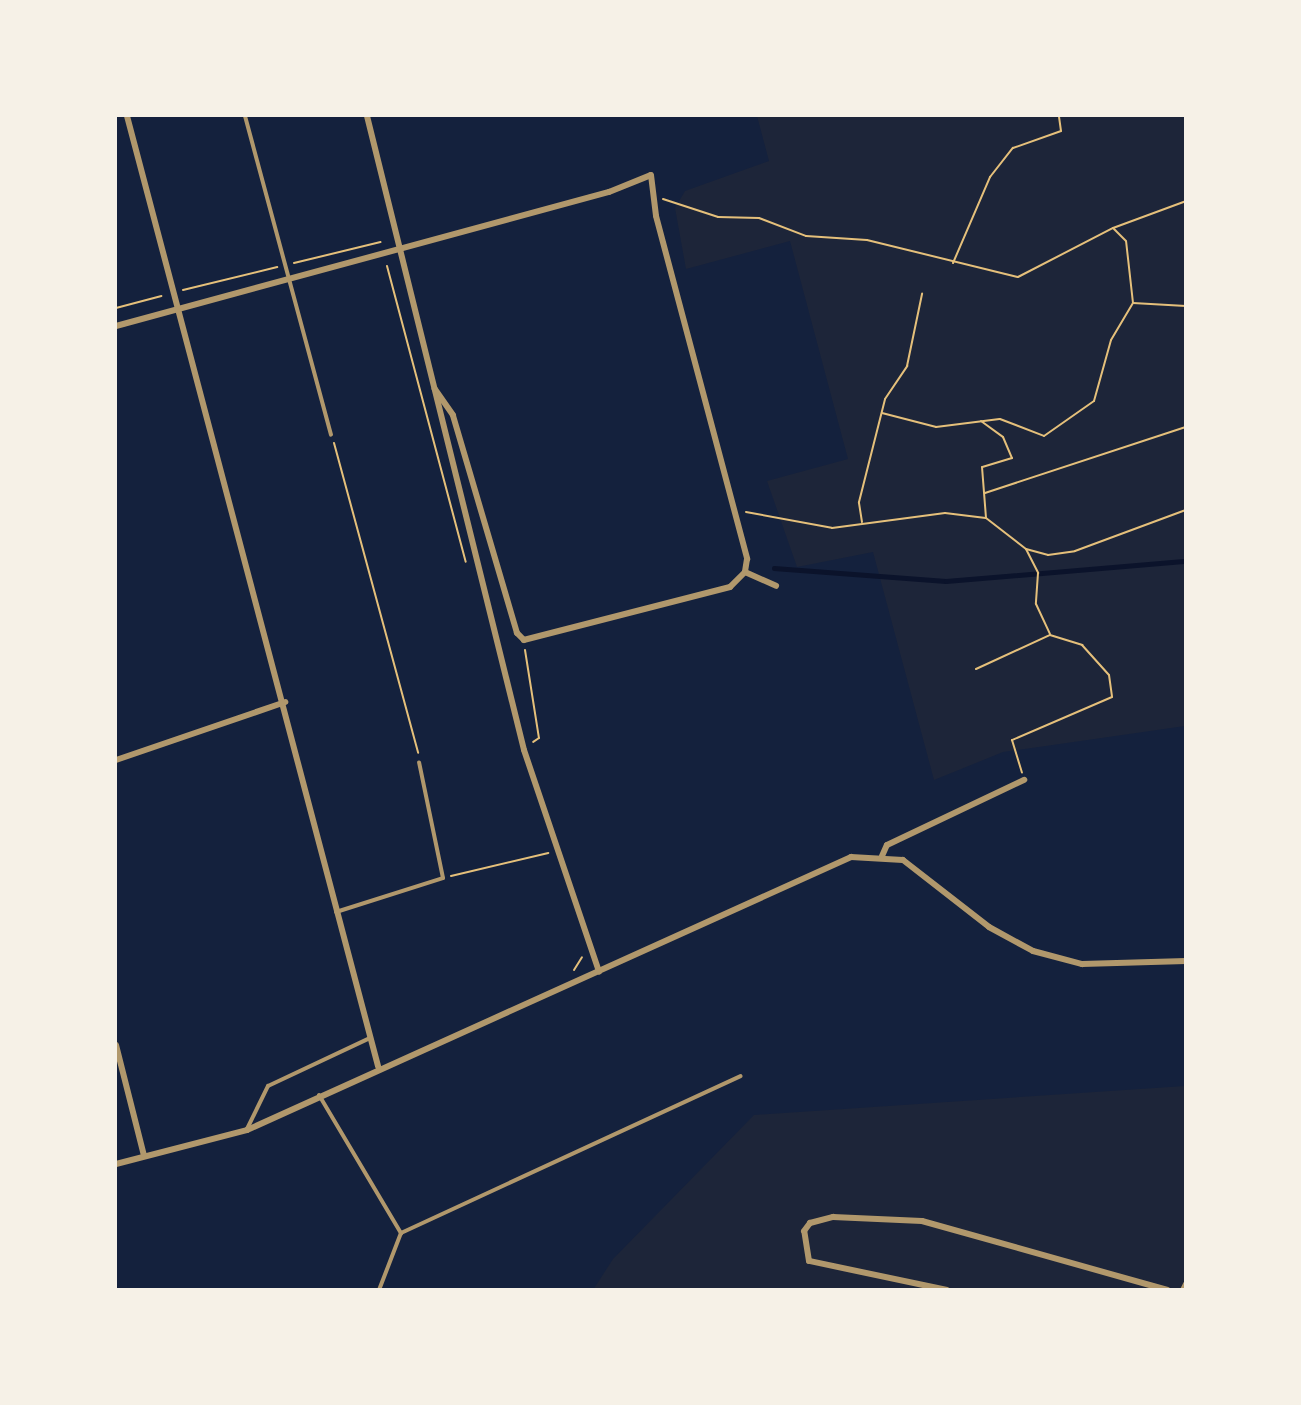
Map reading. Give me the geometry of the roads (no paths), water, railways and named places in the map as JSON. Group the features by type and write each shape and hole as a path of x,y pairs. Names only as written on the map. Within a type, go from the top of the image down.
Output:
{"street":[{"path":"127,116 176,311 285,702 336,912 378,1066"},
{"path":"367,116 403,249 521,739 599,972"},
{"path":"116,326 290,281 609,192 651,175 653,195 747,559 745,572 729,587 524,640 517,633 453,415 435,389"},
{"path":"745,572 776,586"},
{"path":"116,760 285,702"},
{"path":"882,856 887,845 1024,780"},
{"path":"116,1164 247,1130 378,1066 599,972 851,856 882,856 923,871 989,927 1032,951 1082,964 1185,960"},
{"path":"116,1045 144,1156"},
{"path":"947,1290 889,1273 809,1261 804,1231 810,1223 833,1218 922,1221 1167,1290"},
{"path":"1183,1290 1185,1284"}],"lane":[{"path":"245,116 332,435"},
{"path":"336,912 442,878 419,762"},
{"path":"247,1130 268,1086 370,1038"},
{"path":"379,1290 401,1233 741,1076"},
{"path":"319,1095 401,1233"}],"waterway":[{"path":"774,568 946,581 1186,561"}]}
